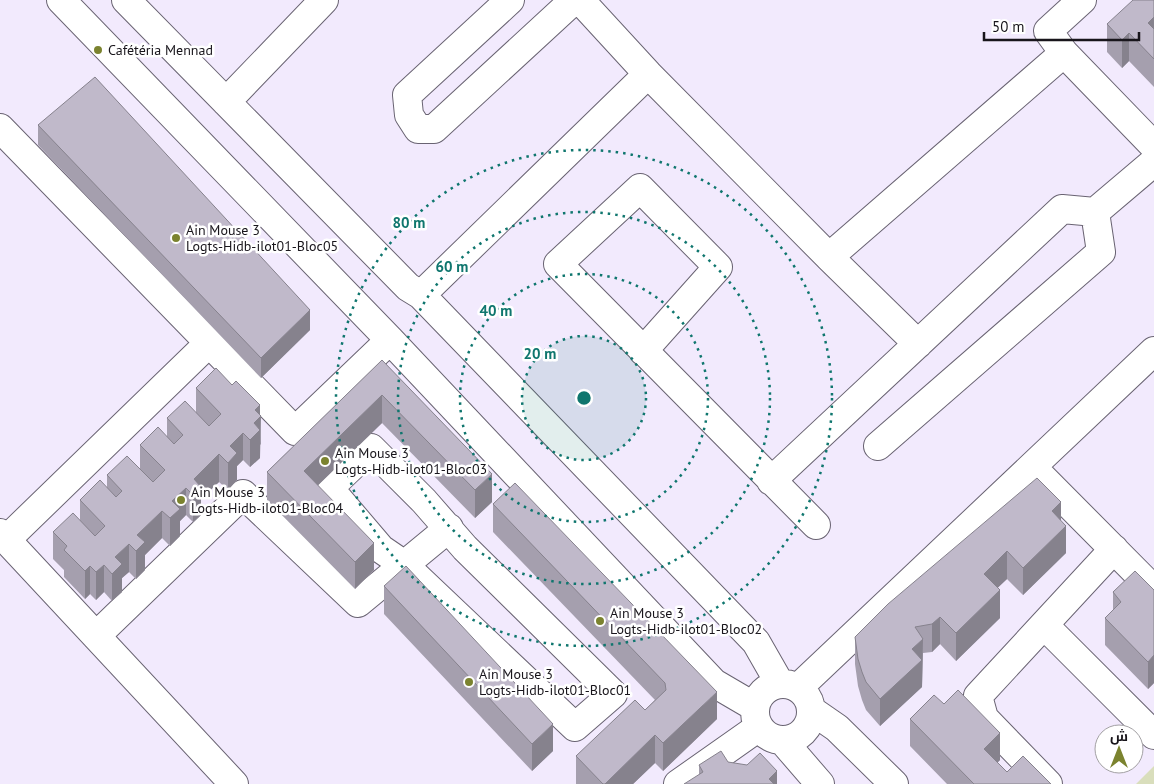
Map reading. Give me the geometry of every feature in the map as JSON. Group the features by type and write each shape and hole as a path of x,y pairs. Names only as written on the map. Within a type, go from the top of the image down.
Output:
{"street":[{"path":"61,0 390,340 714,683 757,717 765,734 782,740 792,739 800,734 806,728 810,719 796,694 756,642 421,295 408,287 126,0"},
{"path":"226,102 324,0"},
{"path":"510,0 407,95 409,115 418,129 434,129 574,0"},
{"path":"580,0 648,74 918,344"},
{"path":"1082,0 1048,31 1064,53 1154,146"},
{"path":"829,257 1064,53"},
{"path":"421,295 648,74"},
{"path":"0,128 295,431 390,340"},
{"path":"772,481 1062,209 1095,212 1154,162"},
{"path":"643,351 718,267 640,188 558,264 643,351 816,525"},
{"path":"878,446 1101,252 1095,212"},
{"path":"209,343 3,536 234,784"},
{"path":"796,694 1154,351"},
{"path":"371,448 449,528 465,548 613,694 575,727 404,564 381,549 330,488 371,448"},
{"path":"1032,466 1154,590"},
{"path":"96,636 243,494 358,603 449,528"},
{"path":"1048,784 984,718 978,696 1114,549"},
{"path":"1044,625 1154,735"},
{"path":"678,784 757,717 758,699 763,691 771,686 796,694 837,728 894,784"},
{"path":"782,740 820,784"}],"green space":[{"path":"1154,766 1154,784 1136,784"}],"building":[{"path":"1133,0 1154,0 1154,17 1148,23 1154,29 1154,59 1129,33 1122,40 1107,24"},
{"name":"Ain Mouse 3 Logts-Hidb-ilot01-Bloc05","path":"95,77 310,310 261,358 38,125"},
{"path":"382,360 492,474 475,490 382,395 304,471 374,543 355,562 267,472"},
{"path":"216,368 232,385 236,381 260,405 255,410 261,416 254,423 260,430 250,440 243,433 230,446 237,453 228,463 219,454 194,479 201,487 193,495 186,488 172,501 180,509 170,518 162,511 137,535 145,542 136,551 129,544 115,557 122,564 112,574 104,565 96,572 90,566 85,571 64,550 67,546 53,532 73,513 95,536 105,526 80,500 100,480 116,497 122,491 107,475 127,456 153,482 165,470 140,445 158,427 174,444 183,435 167,418 185,401 209,426 221,414 196,388"},
{"path":"1037,478 1061,502 1052,511 1066,526 1023,568 1007,551 984,574 1000,590 956,633 940,617 932,624 915,627 923,639 912,649 922,660 880,699 866,682 858,659 855,637 888,604"},
{"path":"515,483 717,692 663,743 655,735 605,784 576,756 635,700 645,710 666,690 665,683 493,504"},
{"path":"406,566 553,724 532,744 384,586"},
{"path":"1135,571 1154,590 1154,655 1148,662 1105,618 1121,602 1113,592"},
{"path":"958,690 1000,733 984,749 1007,772 1023,756 1051,784 974,784 910,719 934,695 944,704"},
{"path":"721,751 728,762 747,765 760,753 777,771 769,779 774,784 684,784 703,772 699,765"}],"place":[{"name":"Cafétéria Mennad","path":"98,50"},
{"name":"Ain Mouse 3 Logts-Hidb-ilot01-Bloc05","path":"176,238"},
{"name":"Ain Mouse 3 Logts-Hidb-ilot01-Bloc03","path":"325,461"},
{"name":"Ain Mouse 3 Logts-Hidb-ilot01-Bloc04","path":"181,500"},
{"name":"Ain Mouse 3 Logts-Hidb-ilot01-Bloc02","path":"600,621"},
{"name":"Ain Mouse 3 Logts-Hidb-ilot01-Bloc01","path":"469,682"}]}
